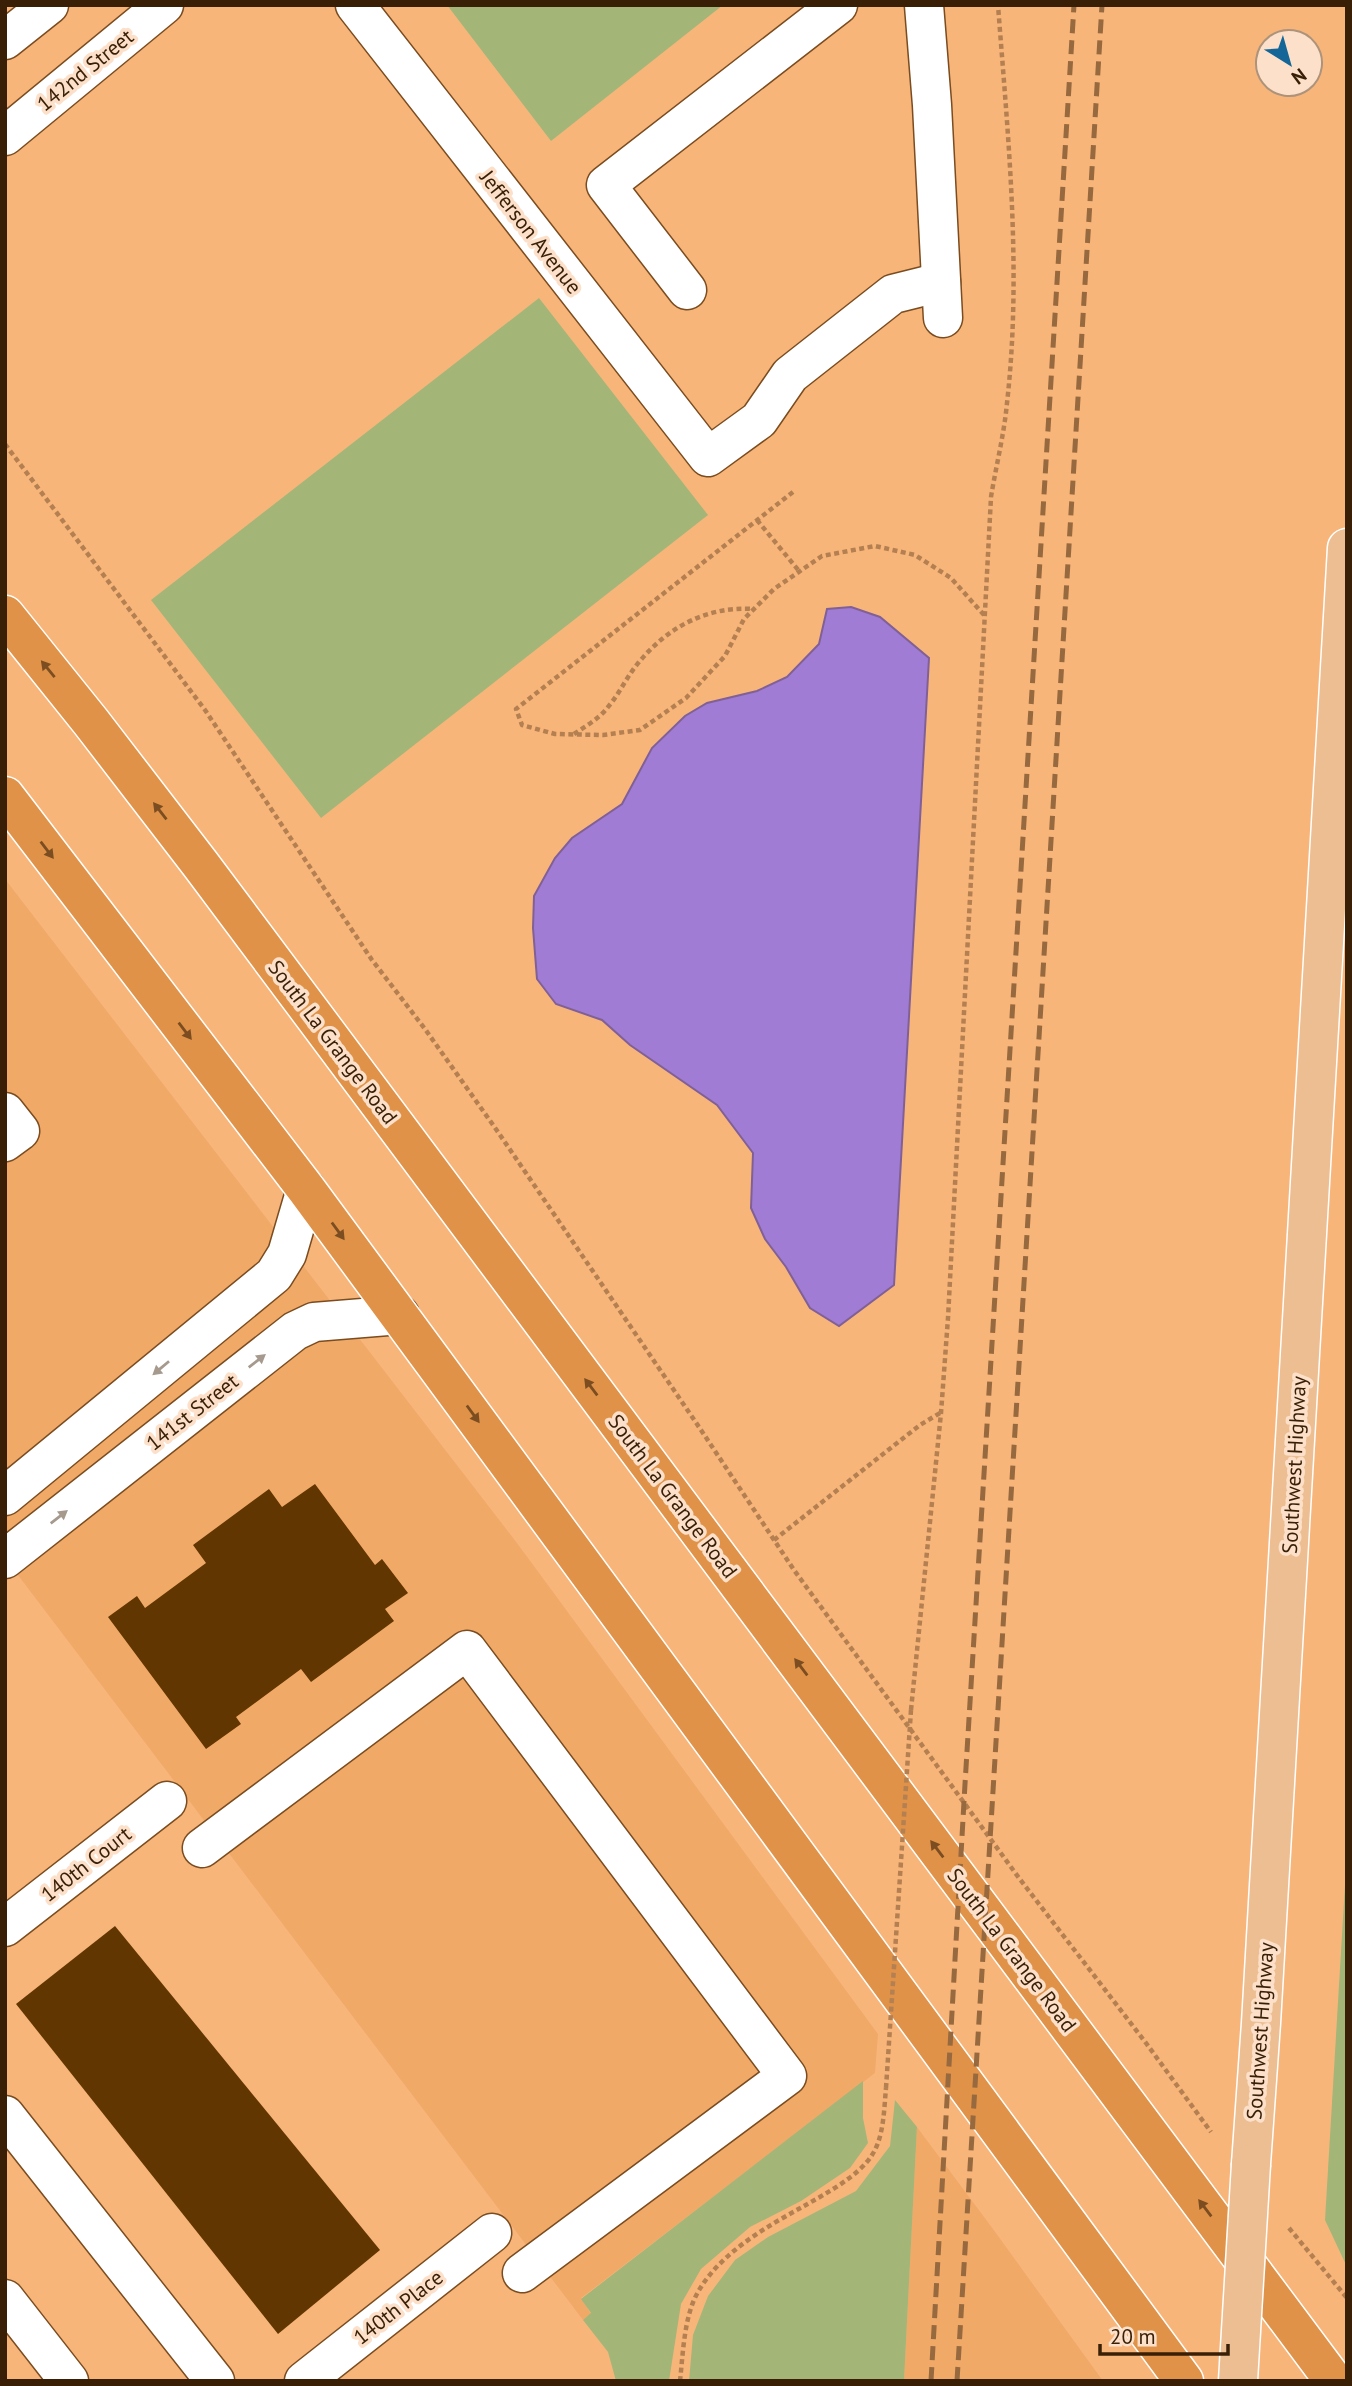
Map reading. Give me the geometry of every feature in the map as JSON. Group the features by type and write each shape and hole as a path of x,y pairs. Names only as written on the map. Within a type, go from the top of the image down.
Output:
{"highway":[{"name":"South La Grange Road","path":"5,615 201,865 1334,2381"},
{"path":"5,796 400,1315 1184,2381"}],"main road":[{"name":"Southwest Highway","path":"1238,2381 1347,548"}],"street":[{"path":"5,40 50,5"},
{"name":"142nd Street","path":"5,136 164,5"},
{"name":"Jefferson Avenue","path":"355,5 708,457 758,420 790,375 893,294 942,300 924,5"},
{"path":"687,290 606,185 838,5"},
{"path":"5,1112 20,1131 5,1142"},
{"path":"5,1496 274,1275 287,1254 306,1189"},
{"name":"141st Street","path":"5,1559 295,1331 314,1322 400,1315"},
{"path":"202,1848 467,1650 484,1672 787,2076 522,2273"},
{"name":"140th Court","path":"5,1927 167,1801"},
{"path":"5,2115 215,2381"},
{"name":"140th Place","path":"304,2381 492,2233"},
{"path":"5,2300 69,2381"}],"path":[{"path":"680,2381 685,2334 696,2294 716,2267 744,2244 830,2192 854,2174 872,2155 882,2128 911,1710 948,1318 991,497 1007,404 1012,324 1010,175 998,5"},
{"path":"5,444 205,710 372,960 498,1132 774,1540 1019,1878 1217,2139"},
{"path":"793,492 516,709 523,725 555,734 574,735 603,735 640,730 686,698 725,656 744,618 774,589 822,556 875,546 915,555 951,578 985,615"},
{"path":"757,520 799,571"},
{"path":"574,735 607,709 639,661 689,621 711,611 754,609"},
{"path":"774,1540 920,1425 941,1413"},
{"path":"1284,2222 1347,2298"}],"shaded area":[{"path":"851,607 880,617 929,658 894,1285 839,1326 810,1308 786,1267 765,1239 751,1208 753,1153 717,1105 630,1045 602,1020 556,1004 537,979 533,928 534,896 555,858 572,838 622,804 652,748 685,716 707,703 757,691 787,677 819,644 827,609"},
{"path":"5,879 517,1543 878,2034 875,2073 581,2298 591,2314 583,2320 5,1558"},
{"path":"917,2127 993,2229 1103,2381 904,2381"}],"green space":[{"path":"447,5 723,5 551,141"},
{"path":"539,298 708,515 321,818 151,600"},
{"path":"1347,1851 1347,2267 1325,2220"},
{"path":"863,2081 863,2118 868,2143 850,2168 801,2201 750,2227 701,2269 681,2304 669,2381 616,2381 608,2352 583,2320 591,2313 581,2299"},
{"path":"895,2100 917,2127 904,2381 689,2381 693,2335 708,2296 735,2260 768,2237 856,2191 890,2146"}],"building":[{"path":"315,1484 375,1565 382,1559 408,1593 385,1609 394,1621 311,1682 301,1669 236,1717 241,1724 206,1749 108,1617 137,1596 145,1608 206,1563 193,1545 269,1489 282,1507"},
{"path":"115,1926 380,2250 278,2334 16,2004"}],"railway":[{"path":"931,2381 1074,5"},
{"path":"957,2381 1102,5"}]}
